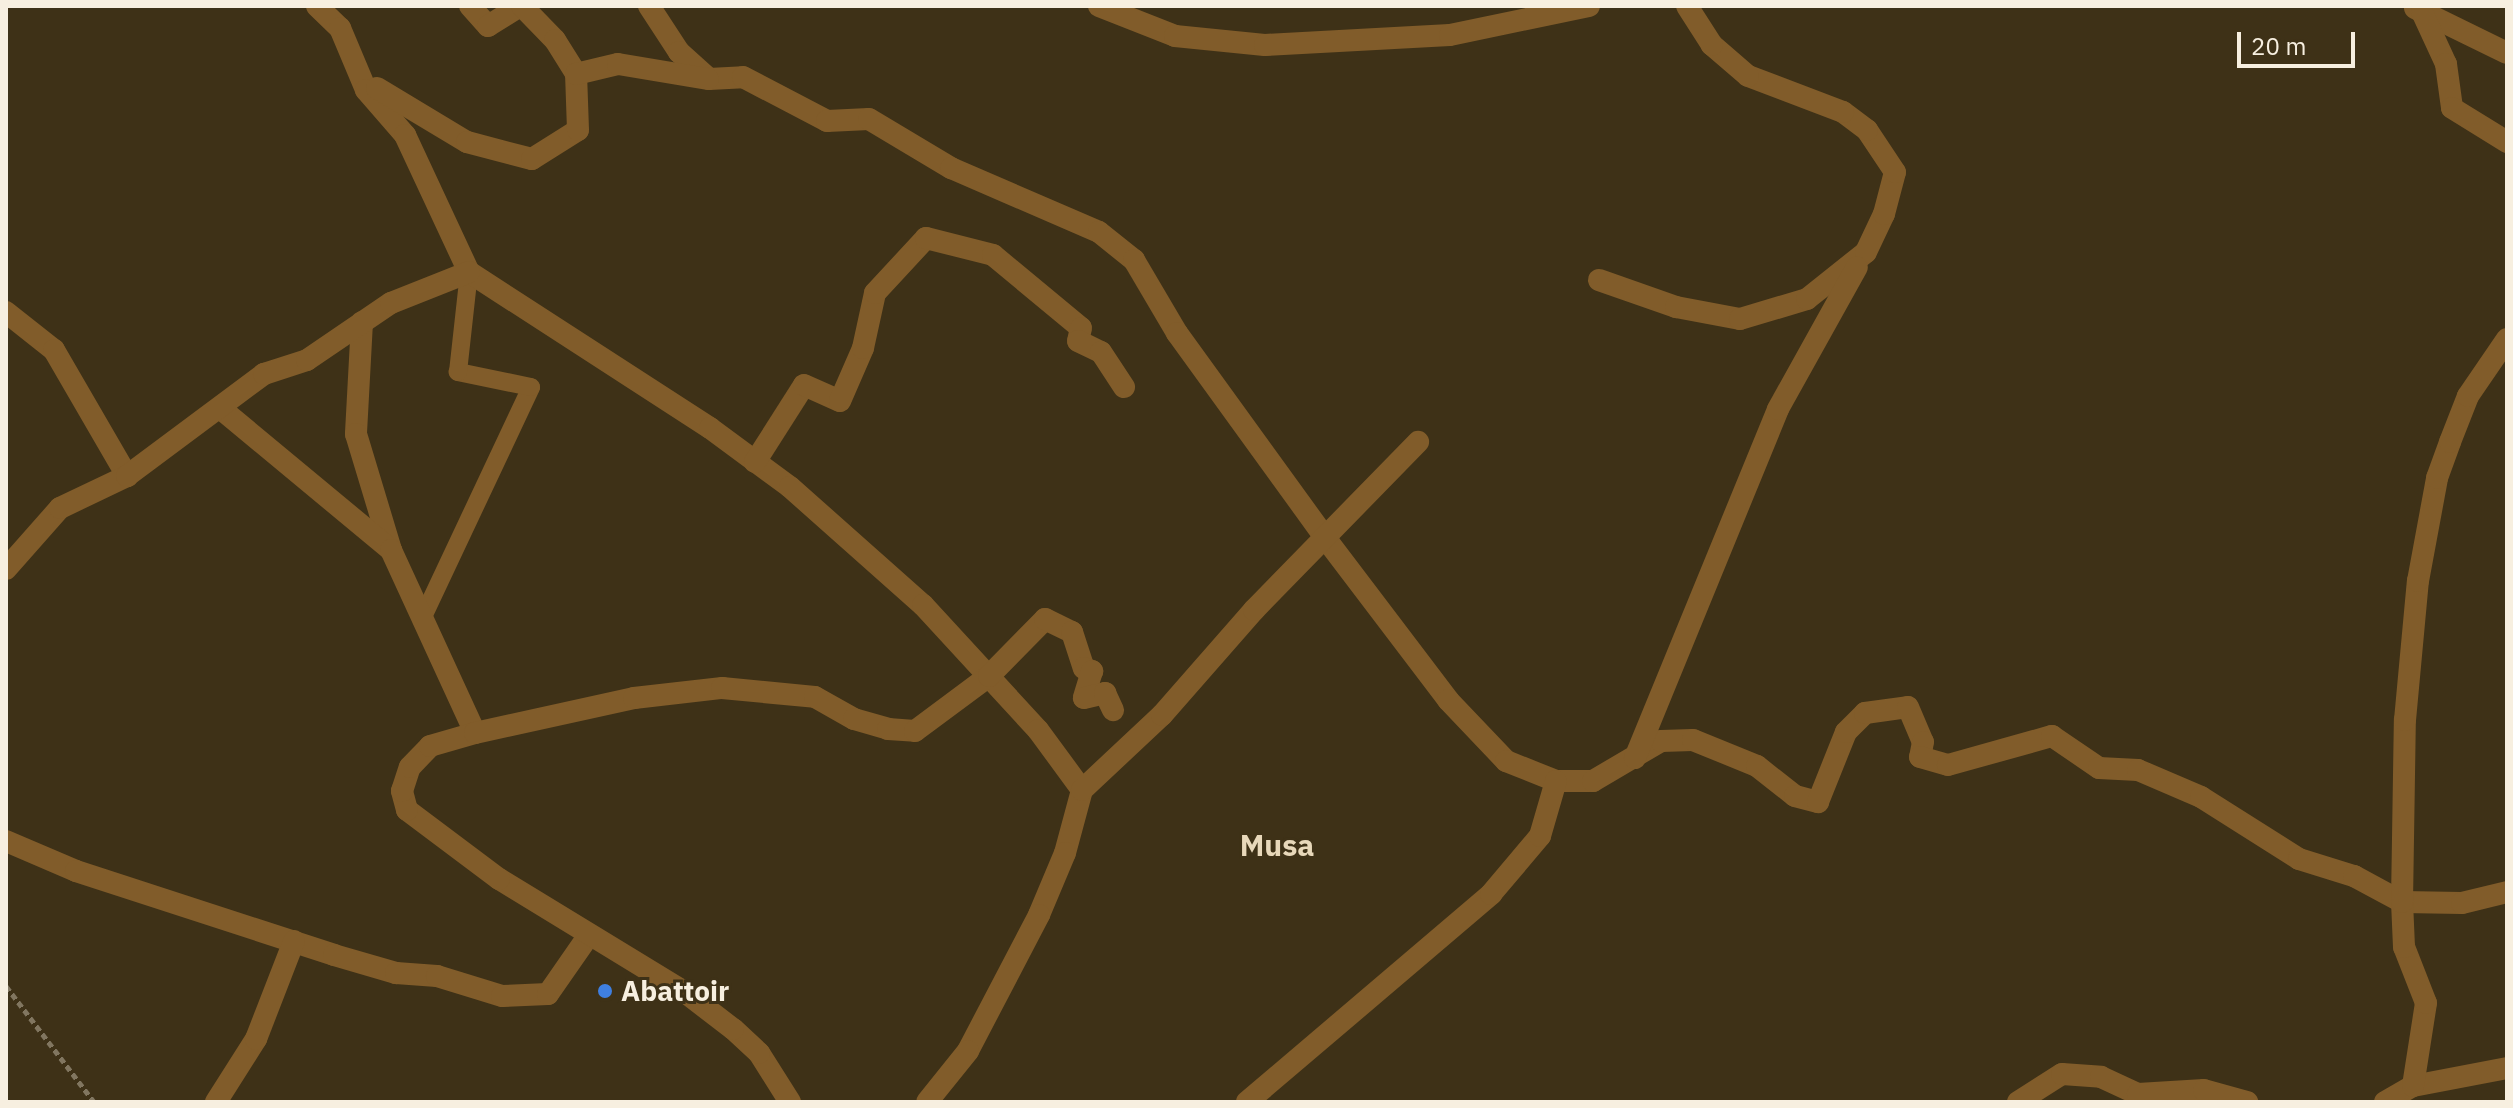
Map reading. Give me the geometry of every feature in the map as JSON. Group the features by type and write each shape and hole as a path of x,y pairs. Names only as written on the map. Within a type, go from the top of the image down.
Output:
{"street":[{"path":"317,6 340,28 359,76 405,135 469,272 755,462 864,550 989,676 1038,730 1082,790"},
{"path":"359,76 409,111 467,142 532,159 578,130 576,74 555,40 521,6 488,26 470,6"},
{"path":"649,6 679,52 709,79"},
{"path":"1099,6 1175,36 1265,45 1450,35 1589,6"},
{"path":"1635,758 1778,409 1866,252 1895,172 1867,130 1843,112 1748,76 1712,45 1687,6"},
{"path":"2417,9 2507,53"},
{"path":"2417,9 2446,64 2452,108 2507,142"},
{"path":"576,74 618,64 709,79 743,77 827,121 869,119 951,168 1099,232 1134,260 1177,333 1326,539 1458,710 1506,761 1556,781 1593,781 1661,741 1693,740 1757,766 1795,796 1818,802 1846,732 1865,713 1908,707 1923,742 1920,757 1948,765 2052,736 2099,768 2138,770 2201,797 2299,859 2354,876 2402,902 2462,903 2507,892"},
{"path":"755,462 804,385 840,401 863,348 875,293 926,238 993,255 1081,328 1078,341 1101,352 1124,387"},
{"path":"1599,280 1676,307 1740,319 1807,299 1866,252"},
{"path":"6,569 60,508 127,476 264,374 307,360 391,303 469,272"},
{"path":"6,312 54,350 127,476"},
{"path":"362,322 356,434 391,550 475,733"},
{"path":"2413,1086 2426,1003 2404,947 2402,902 2405,720 2420,566 2437,478 2459,419 2468,396 2507,339"},
{"path":"220,408 391,550"},
{"path":"927,1102 968,1051 1039,915 1065,853 1082,790 1162,715 1254,610 1418,442"},
{"path":"790,1102 759,1053 733,1029 499,879 407,810 402,791 410,767 430,746 475,733 634,698 722,688 815,697 854,719 915,731 989,676 1045,619 1072,632 1084,668 1092,671 1084,698 1105,693 1113,710"},
{"path":"1247,1102 1491,894 1540,836 1556,781"},
{"path":"6,841 76,871 396,973 437,976 502,996 537,998 548,994 589,935"},
{"path":"216,1102 256,1039 294,941"},
{"path":"2385,1102 2413,1086 2507,1068"},
{"path":"2018,1102 2062,1074 2101,1077 2138,1094 2204,1090 2247,1102"}],"lane":[{"path":"422,619 531,387 458,372 469,272"}],"path":[{"path":"6,986 94,1102"}],"place":[{"name":"Abattoir","path":"605,991"}],"district":[{"name":"Musa","path":"1277,845"}]}
